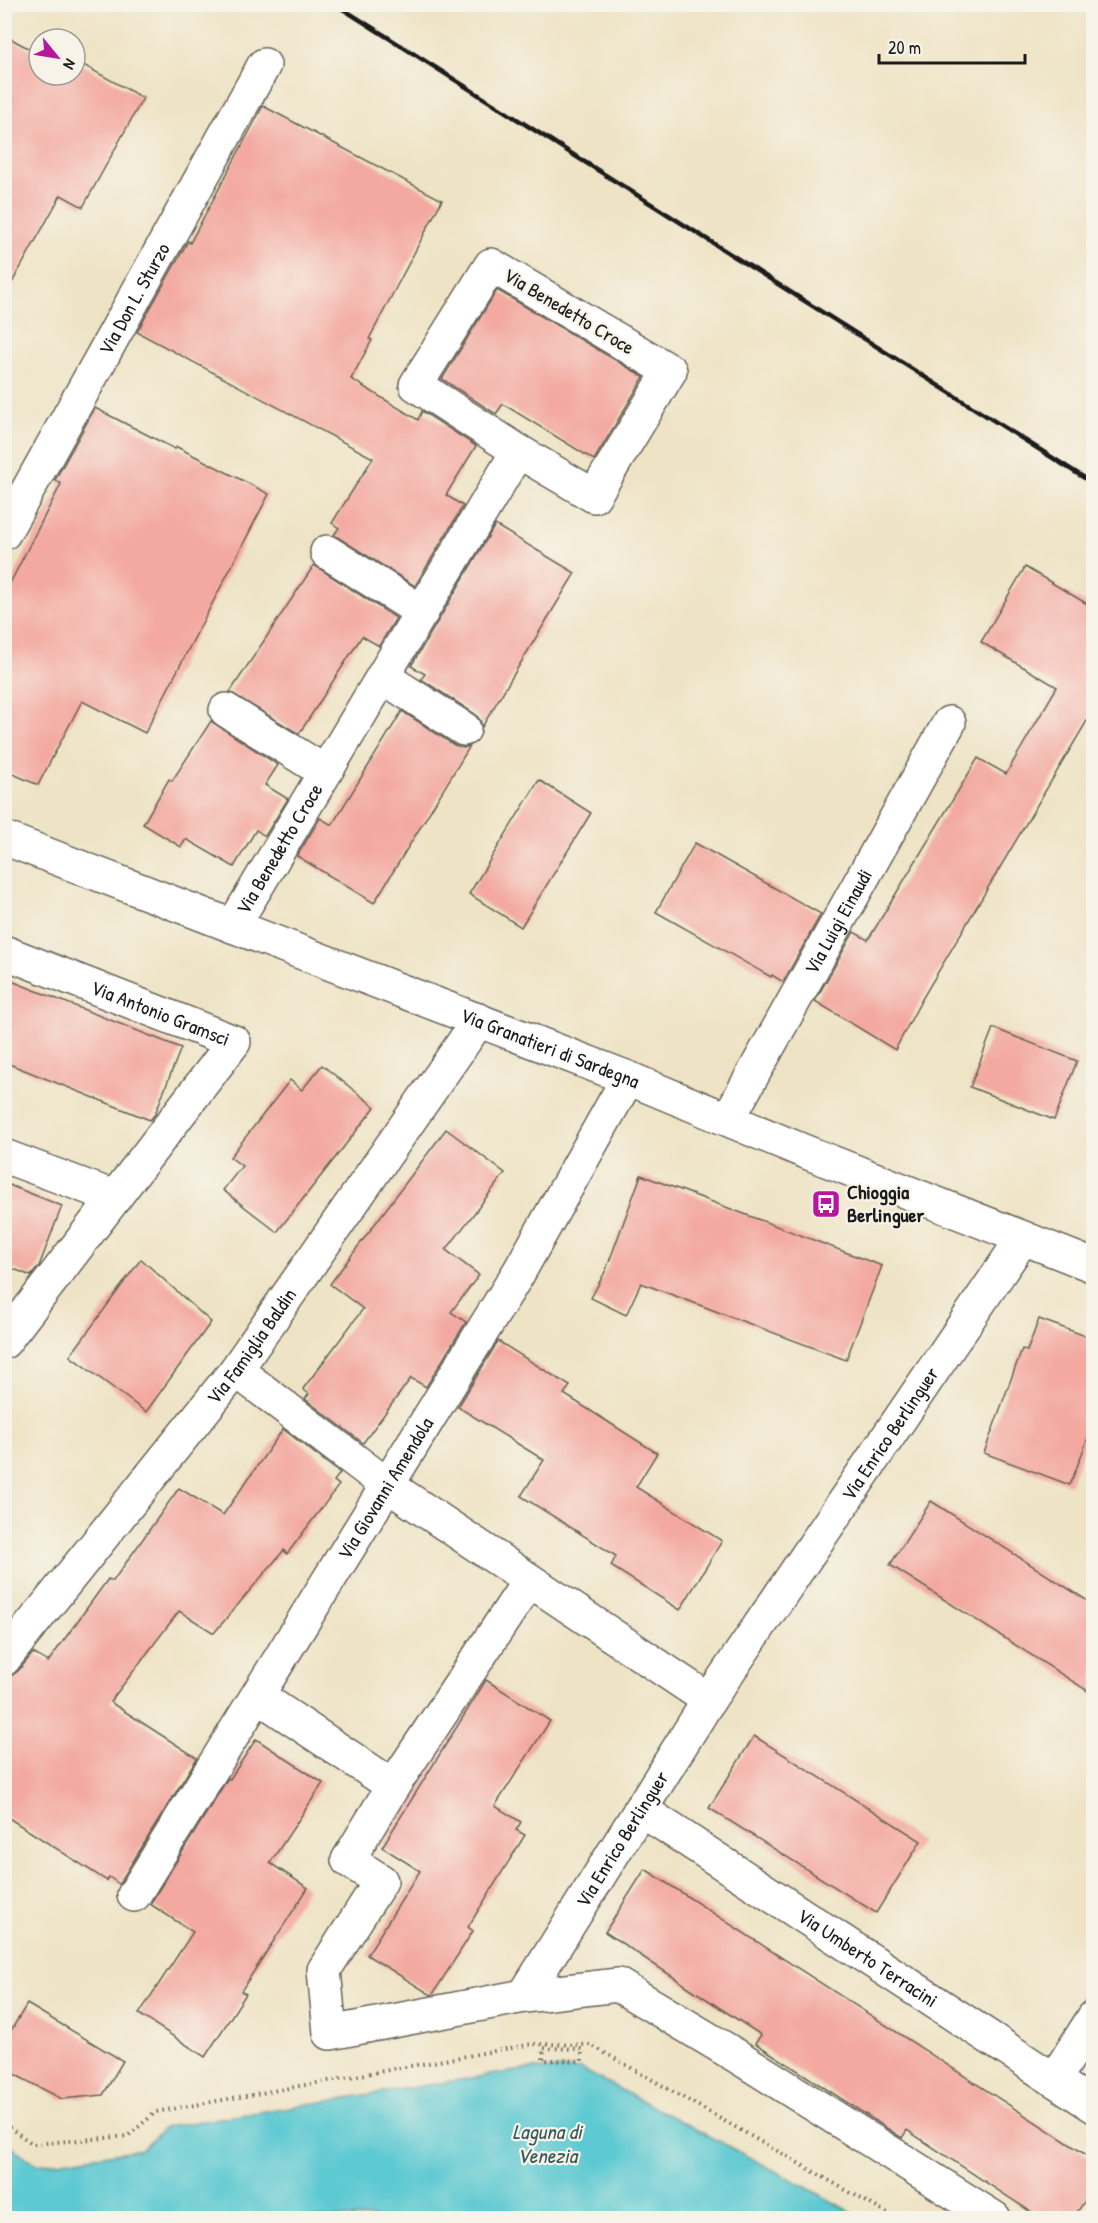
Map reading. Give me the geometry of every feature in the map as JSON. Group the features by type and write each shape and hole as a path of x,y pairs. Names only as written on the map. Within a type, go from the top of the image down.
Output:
{"street":[{"name":"Via Don L. Sturzo","path":"4,533 264,65"},
{"name":"Via Benedetto Croce","path":"492,265 670,371 594,496 518,451 416,385 492,265"},
{"name":"Via Benedetto Croce","path":"233,926 518,451"},
{"path":"327,552 422,612"},
{"path":"383,677 464,729"},
{"name":"Via Benedetto Croce","path":"226,710 325,772"},
{"name":"Via Luigi Einaudi","path":"728,1119 949,723"},
{"name":"Via Granatieri di Sardegna","path":"4,838 628,1078 810,1154 1094,1266"},
{"name":"Via Antonio Gramsci","path":"4,952 234,1042 4,1342"},
{"name":"Via Famiglia Baldin","path":"4,1659 236,1370 479,1020"},
{"name":"Via Giovanni Amendola","path":"134,1895 519,1272 628,1078"},
{"path":"4,1156 114,1197"},
{"name":"Via Enrico Berlinguer","path":"524,1996 709,1700 1023,1238"},
{"path":"236,1370 387,1485 709,1700"},
{"path":"529,1581 393,1786 348,1860 381,1881 324,1971 330,2033 524,1996 618,1985 740,2058 994,2218"},
{"path":"258,1696 393,1786"},
{"name":"Via Umberto Terracini","path":"640,1809 1094,2106"},
{"path":"1054,2080 1094,2017"}],"path":[{"path":"4,2124 33,2144 128,2136 156,2112 533,2044 591,2045 895,2218"},
{"path":"544,2048 582,2049 582,2061 543,2060 544,2048"}],"water":[{"name":"Laguna di Venezia","path":"529,2069 581,2069 861,2218 5,2218 5,2142 37,2165 142,2149 165,2127"}],"building":[{"path":"4,35 27,47 27,87 87,87 87,67 143,98 83,207 61,195 4,297"},
{"path":"263,106 442,200 369,339 372,340 351,379 418,420 422,411 476,446 446,495 463,506 415,586 334,535 339,528 332,523 373,458 137,332 188,241 190,243"},
{"path":"497,290 644,377 594,460 503,404 496,414 442,379"},
{"path":"95,408 269,494 145,733 82,701 38,785 4,770 4,595 61,484 55,480"},
{"path":"495,525 575,573 482,727 475,714 421,679 425,674 411,666"},
{"path":"314,565 396,618 379,646 362,636 299,734 230,692"},
{"path":"1025,567 1094,608 1094,709 922,999 895,1050 815,1001 854,932 868,940 978,758 1006,774 1057,687 981,642"},
{"path":"402,711 454,745 463,748 470,746 374,903 297,856 320,818 332,825"},
{"path":"211,721 278,765 265,785 288,799 265,836 256,830 234,867 186,839 181,847 143,824 169,779 172,781"},
{"path":"539,780 591,813 521,927 469,894"},
{"path":"695,843 821,914 783,982 656,912"},
{"path":"4,978 181,1048 155,1114 150,1120 4,1062"},
{"path":"993,1028 1077,1061 1054,1120 970,1087"},
{"path":"322,1065 375,1107 277,1232 223,1190 242,1166 230,1157 290,1080 302,1090"},
{"path":"446,1129 505,1173 446,1250 479,1275 451,1312 466,1322 426,1387 411,1378 363,1443 305,1399 309,1394 303,1389 363,1309 330,1284"},
{"path":"641,1175 882,1266 846,1360 641,1283 626,1315 591,1298 606,1270"},
{"path":"4,1183 62,1206 39,1266 31,1276 4,1265"},
{"path":"141,1259 211,1322 146,1412 70,1356"},
{"path":"1039,1319 1094,1339 1094,1422 1070,1485 984,1453 1022,1349 1027,1351"},
{"path":"498,1341 570,1386 564,1394 657,1453 636,1487 722,1541 680,1610 611,1566 616,1556 521,1496 544,1460 458,1407"},
{"path":"283,1429 340,1473 334,1481 339,1485 287,1554 284,1550 214,1633 179,1611 110,1702 197,1758 119,1884 109,1877 107,1881 4,1815 4,1677 11,1676 18,1671 33,1653 48,1662 108,1579 113,1581 179,1488 223,1515"},
{"path":"931,1501 1094,1605 1094,1695 890,1565"},
{"path":"486,1680 550,1721 495,1806 521,1822 516,1830 525,1835 468,1927 473,1931 431,1995 367,1955 420,1871 382,1847"},
{"path":"754,1736 921,1841 876,1913 709,1808"},
{"path":"256,1739 323,1783 270,1863 308,1888 241,1991 246,1994 205,2057 139,2014 193,1932 150,1904 228,1778 230,1779"},
{"path":"645,1869 1094,2160 1094,2188 1073,2218 1040,2218 907,2130 902,2138 755,2043 761,2035 605,1932"},
{"path":"27,2004 123,2061 103,2095 62,2099 4,2069 4,2042"}],"railway":[{"path":"335,4 1094,484"}],"place":[{"name":"Chioggia Berlinguer","path":"826,1204"}]}
